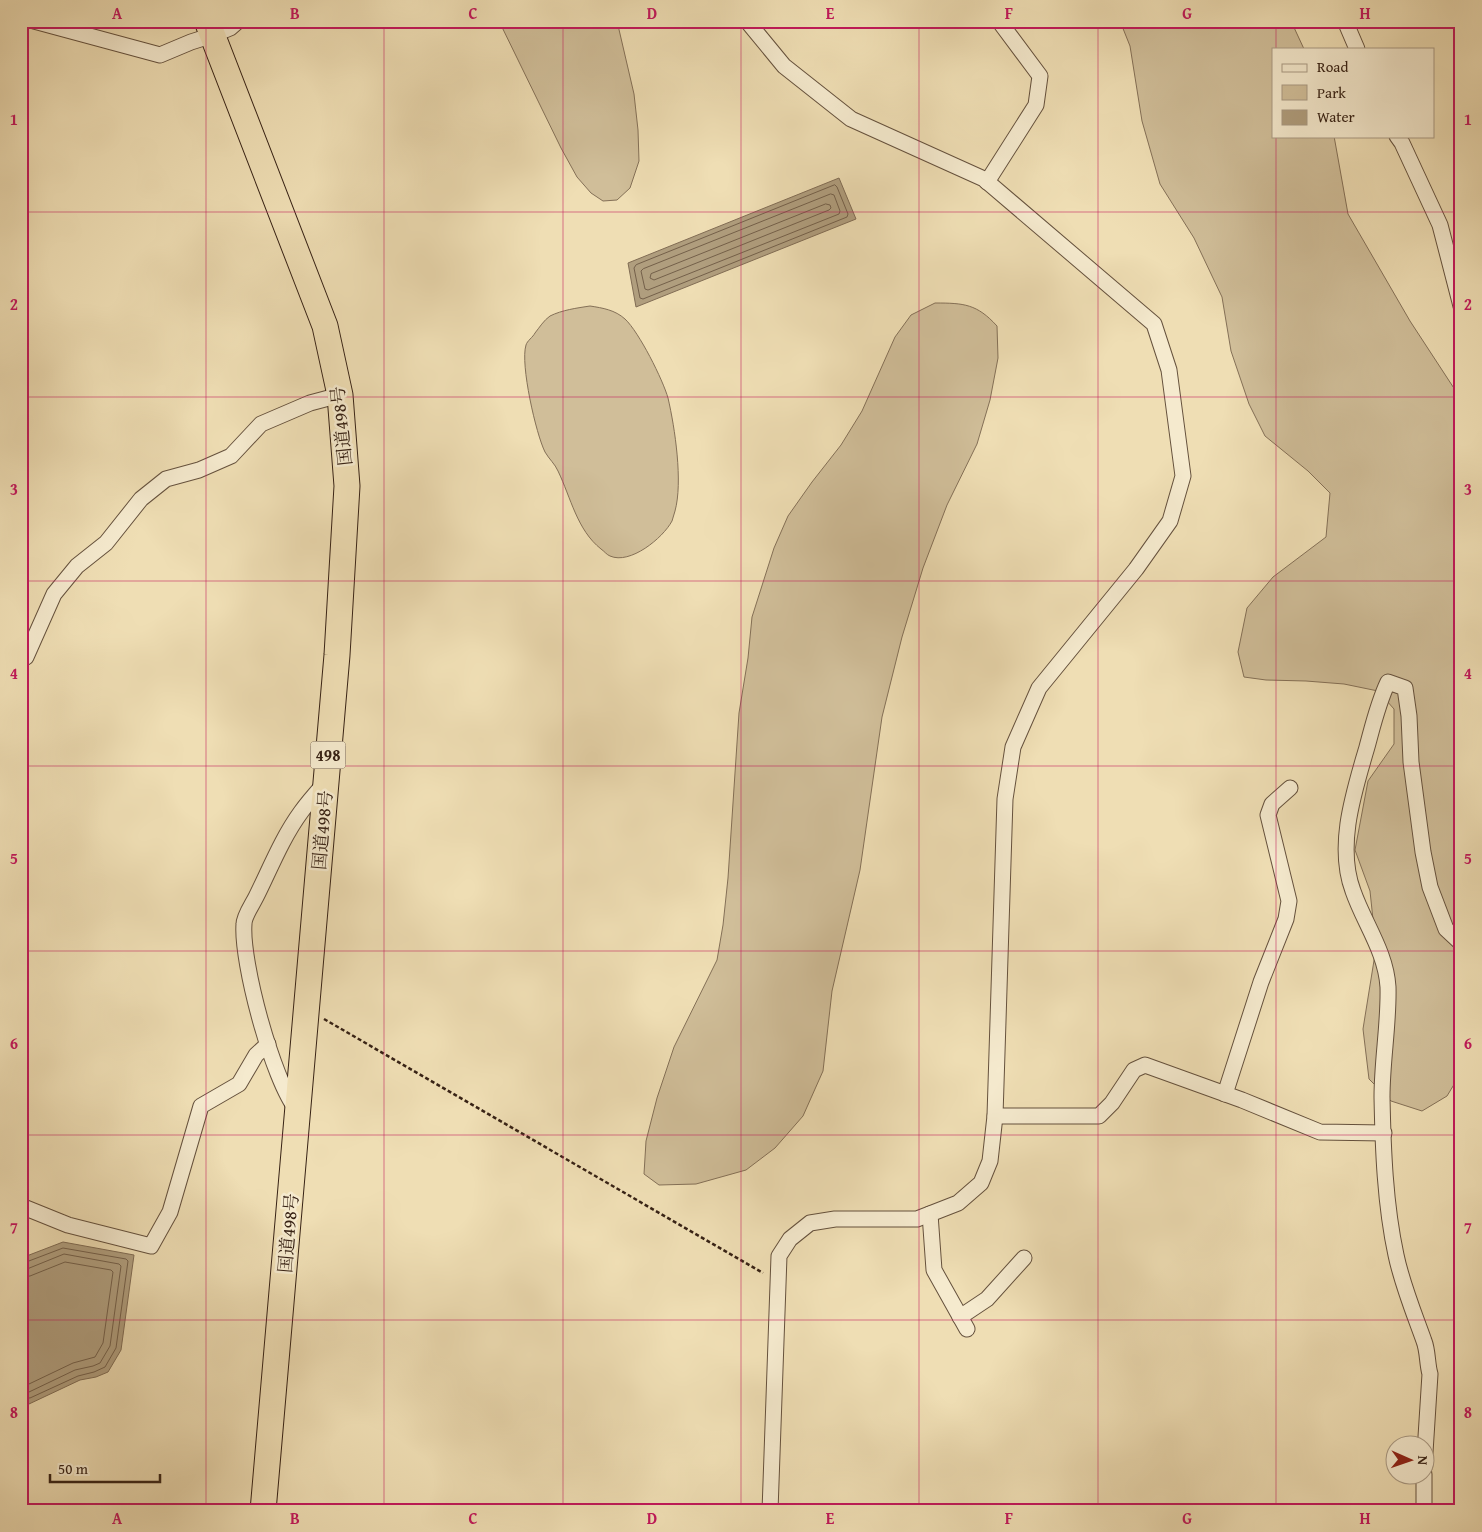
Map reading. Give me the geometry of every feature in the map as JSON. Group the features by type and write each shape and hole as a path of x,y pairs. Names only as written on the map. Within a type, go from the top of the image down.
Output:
{"highway":[{"name":"国道498号","path":"210,28 325,326 340,395 347,486 337,656 308,1010 263,1511"}],"street":[{"path":"34,21 160,55 191,42 210,28 230,28 238,21"},
{"path":"747,21 784,66 851,119 984,179 1154,324 1169,370 1183,476 1170,521 1136,569 1039,688 1013,747 1005,799 995,1116 990,1161 981,1183 958,1203 917,1219 836,1219 810,1223 790,1239 779,1256 770,1511"},
{"path":"987,182 1036,105 1040,76 999,21"},
{"path":"1345,21 1357,48"},
{"path":"1398,138 1440,225 1461,306"},
{"path":"21,660 26,657 54,594 77,566 106,542 141,499 166,479 199,470 231,456 260,424 310,403 340,395"},
{"path":"1426,1434 1430,1374 1425,1342 1418,1328 1396,1256 1389,1216 1382,1094 1388,986 1379,950 1352,890 1346,863 1348,828 1354,791 1381,697 1388,682 1405,688 1409,716 1410,762 1422,852 1430,887 1446,928 1461,943"},
{"path":"298,1111 284,1089 268,1044 246,963 244,923 276,856 300,813 326,782"},
{"path":"1225,1094 1262,982 1286,920 1289,901 1268,815 1272,804 1290,788"},
{"path":"21,1206 68,1225 151,1246 170,1212 201,1106 239,1084 256,1054 268,1044"},
{"path":"995,1116 1099,1116 1112,1103 1134,1070 1145,1065 1225,1094 1320,1132 1384,1133"},
{"path":"930,1214 934,1270 963,1323 988,1299 1024,1258"},
{"path":"1424,1484 1424,1511"}],"path":[{"path":"308,1010 778,1281"}],"green space":[{"path":"499,21 617,21 634,94 639,161 630,188 617,200 603,201 591,193 577,177"},
{"path":"1120,21 1291,21 1304,48 1272,48 1272,138 1334,138 1348,214 1410,321 1461,399 1461,1073 1447,1096 1422,1111 1391,1101 1369,1079 1363,1029 1376,948 1370,891 1355,850 1368,781 1394,744 1394,709 1378,691 1344,684 1244,677 1238,652 1247,608 1273,577 1326,537 1330,493 1308,471 1265,436 1249,404 1231,351 1222,297 1194,238 1160,184 1142,121 1130,46"},
{"path":"935,303 969,306 990,319 997,326 998,358 990,400 977,444 947,505 923,568 902,637 882,717 860,870 832,991 823,1071 803,1116 775,1148 746,1170 696,1184 659,1185 644,1174 646,1141 657,1098 674,1047 717,960 723,925 739,713 748,658 752,617 774,548 788,516 841,445 862,411 895,337 911,315"},
{"path":"590,306 613,311 631,325 656,369 671,410 678,470 675,511 668,528 654,542 627,557 618,558 608,555 586,533 580,523 558,471 541,443 533,415 527,382 525,367 526,345 542,324 555,314"}],"water":[{"path":"839,178 856,219 636,307 628,263"},
{"path":"63,1242 134,1255 121,1350 108,1372 96,1377 80,1380 29,1404 21,1401 21,1261 24,1257"}]}
